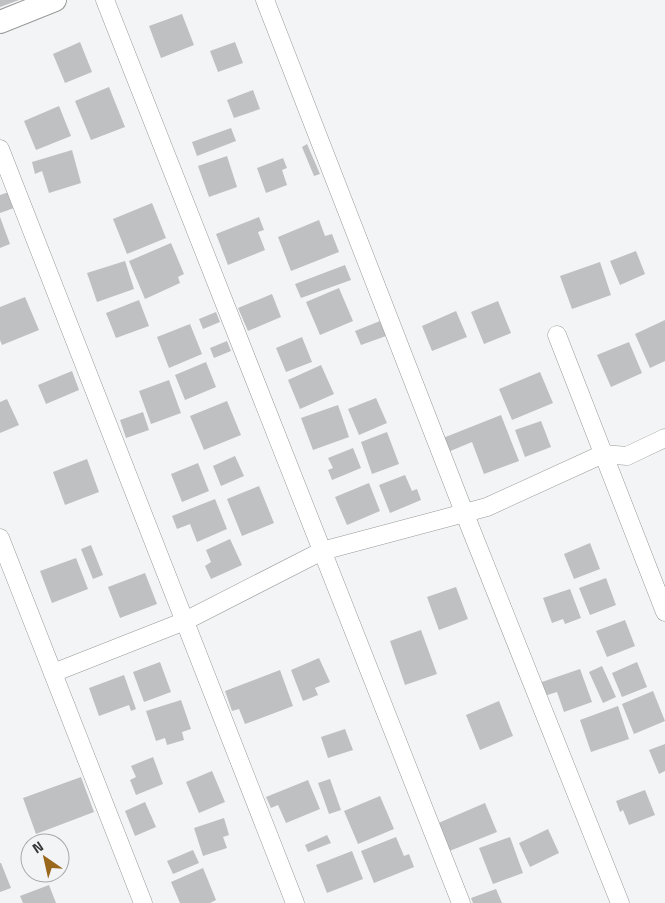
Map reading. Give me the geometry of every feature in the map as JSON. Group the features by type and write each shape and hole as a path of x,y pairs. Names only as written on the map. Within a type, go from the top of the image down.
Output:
{"street":[{"path":"0,22 55,0"},
{"path":"105,0 461,903"},
{"path":"265,0 464,512 620,903"},
{"path":"0,149 295,903"},
{"path":"556,335 665,612"},
{"path":"53,673 185,621 322,551 487,507 603,454 628,456 665,438"},
{"path":"0,538 144,903"}],"building":[{"path":"0,0 19,0 0,7"},
{"path":"182,14 194,45 161,58 149,26"},
{"path":"80,42 92,72 65,83 53,54"},
{"path":"235,42 243,63 218,72 210,51"},
{"path":"109,87 125,127 91,140 75,101"},
{"path":"253,90 260,109 234,118 227,100"},
{"path":"59,106 71,136 36,150 24,121"},
{"path":"231,128 236,141 197,156 192,142"},
{"path":"307,144 320,174 314,176 302,147"},
{"path":"72,150 81,183 49,193 42,171 35,174 32,162"},
{"path":"227,156 237,187 209,197 198,166"},
{"path":"283,158 287,168 282,170 287,185 266,193 257,168"},
{"path":"9,192 14,208 0,213 0,195"},
{"path":"152,203 166,238 127,254 113,219"},
{"path":"0,217 10,244 0,248"},
{"path":"259,217 264,230 258,232 265,250 228,265 216,234"},
{"path":"319,220 325,236 332,234 339,252 291,271 278,237"},
{"path":"171,243 184,274 178,277 180,283 145,299 129,261"},
{"path":"636,251 645,274 620,285 610,261"},
{"path":"125,261 134,289 97,302 87,273"},
{"path":"600,262 611,295 572,309 560,276"},
{"path":"345,265 351,280 301,298 295,284"},
{"path":"339,288 353,321 320,335 306,302"},
{"path":"272,294 281,317 248,331 238,308"},
{"path":"25,297 39,330 2,345 0,340 0,307"},
{"path":"139,300 149,326 116,338 106,313"},
{"path":"498,301 511,333 484,344 471,312"},
{"path":"456,311 467,337 432,351 422,326"},
{"path":"216,312 220,322 203,329 199,319"},
{"path":"665,320 665,361 650,368 635,334"},
{"path":"380,321 386,336 361,345 355,331"},
{"path":"190,324 202,354 169,368 157,337"},
{"path":"302,337 312,362 286,372 276,348"},
{"path":"227,341 231,351 214,358 210,348"},
{"path":"629,342 642,373 611,387 597,355"},
{"path":"206,362 216,387 185,400 175,375"},
{"path":"321,365 334,394 300,409 288,380"},
{"path":"72,371 79,390 46,404 38,385"},
{"path":"540,372 553,403 512,420 499,389"},
{"path":"169,380 181,413 151,424 139,391"},
{"path":"376,398 387,423 359,435 348,409"},
{"path":"7,399 19,425 0,433 0,402"},
{"path":"227,401 241,435 204,450 190,416"},
{"path":"338,405 349,437 313,450 301,418"},
{"path":"143,412 149,430 126,438 120,420"},
{"path":"501,415 519,461 484,474 472,442 448,452 443,438"},
{"path":"541,421 551,447 525,457 515,430"},
{"path":"387,432 399,464 372,474 361,442"},
{"path":"353,448 361,468 332,480 328,470 333,468 328,458"},
{"path":"235,456 244,476 221,486 213,466"},
{"path":"87,459 99,492 65,505 53,472"},
{"path":"198,463 209,491 182,502 171,474"},
{"path":"405,475 412,491 417,489 421,500 390,513 379,485"},
{"path":"369,483 380,511 347,525 335,497"},
{"path":"259,486 274,523 242,536 227,499"},
{"path":"215,499 227,529 197,542 190,524 177,529 172,516"},
{"path":"230,539 242,565 211,579 205,566 211,562 206,550"},
{"path":"590,543 600,569 574,579 564,554"},
{"path":"91,545 103,575 93,579 81,549"},
{"path":"76,558 88,589 52,603 40,571"},
{"path":"145,573 157,604 120,618 108,587"},
{"path":"606,578 616,605 590,615 579,588"},
{"path":"456,587 468,619 439,630 427,597"},
{"path":"570,589 581,618 565,624 563,619 552,623 543,598"},
{"path":"625,620 635,646 607,657 596,631"},
{"path":"421,630 437,674 405,685 390,641"},
{"path":"319,658 330,682 315,688 318,695 303,701 291,670"},
{"path":"160,662 171,692 144,702 133,672"},
{"path":"637,662 647,687 622,697 612,673"},
{"path":"602,666 616,697 603,703 589,672"},
{"path":"580,669 592,702 564,712 557,692 544,696 539,683"},
{"path":"280,670 293,706 245,724 239,709 232,711 225,691"},
{"path":"124,675 136,709 131,711 129,705 99,716 89,688"},
{"path":"653,691 665,721 634,734 622,704"},
{"path":"181,700 191,729 182,732 184,740 167,745 165,738 156,741 146,711"},
{"path":"499,701 513,736 480,750 466,715"},
{"path":"618,706 629,739 591,752 580,720"},
{"path":"345,729 353,750 328,758 321,737"},
{"path":"665,744 665,771 659,774 649,750"},
{"path":"153,757 163,784 136,795 130,780 136,777 131,766"},
{"path":"212,771 225,802 199,813 186,782"},
{"path":"81,777 94,812 36,833 23,798"},
{"path":"330,779 341,810 329,814 318,783"},
{"path":"308,780 320,809 286,823 278,805 271,808 266,797"},
{"path":"645,790 655,815 629,825 623,810 620,812 616,801"},
{"path":"380,796 394,829 358,844 344,811"},
{"path":"145,802 156,827 135,836 125,811"},
{"path":"485,803 497,832 447,852 436,824"},
{"path":"224,818 229,835 223,837 227,848 203,856 194,828"},
{"path":"548,829 559,853 530,867 519,843"},
{"path":"327,835 331,843 308,852 305,845"},
{"path":"396,837 404,856 409,854 414,867 374,883 361,851"},
{"path":"510,837 523,873 493,884 479,848"},
{"path":"193,850 199,863 173,874 167,861"},
{"path":"352,851 363,879 327,893 316,865"},
{"path":"0,863 11,888 0,892"},
{"path":"203,868 216,900 210,903 180,903 171,882"},
{"path":"49,885 56,903 23,903 20,896"},
{"path":"496,889 502,903 473,903 471,898"}]}
